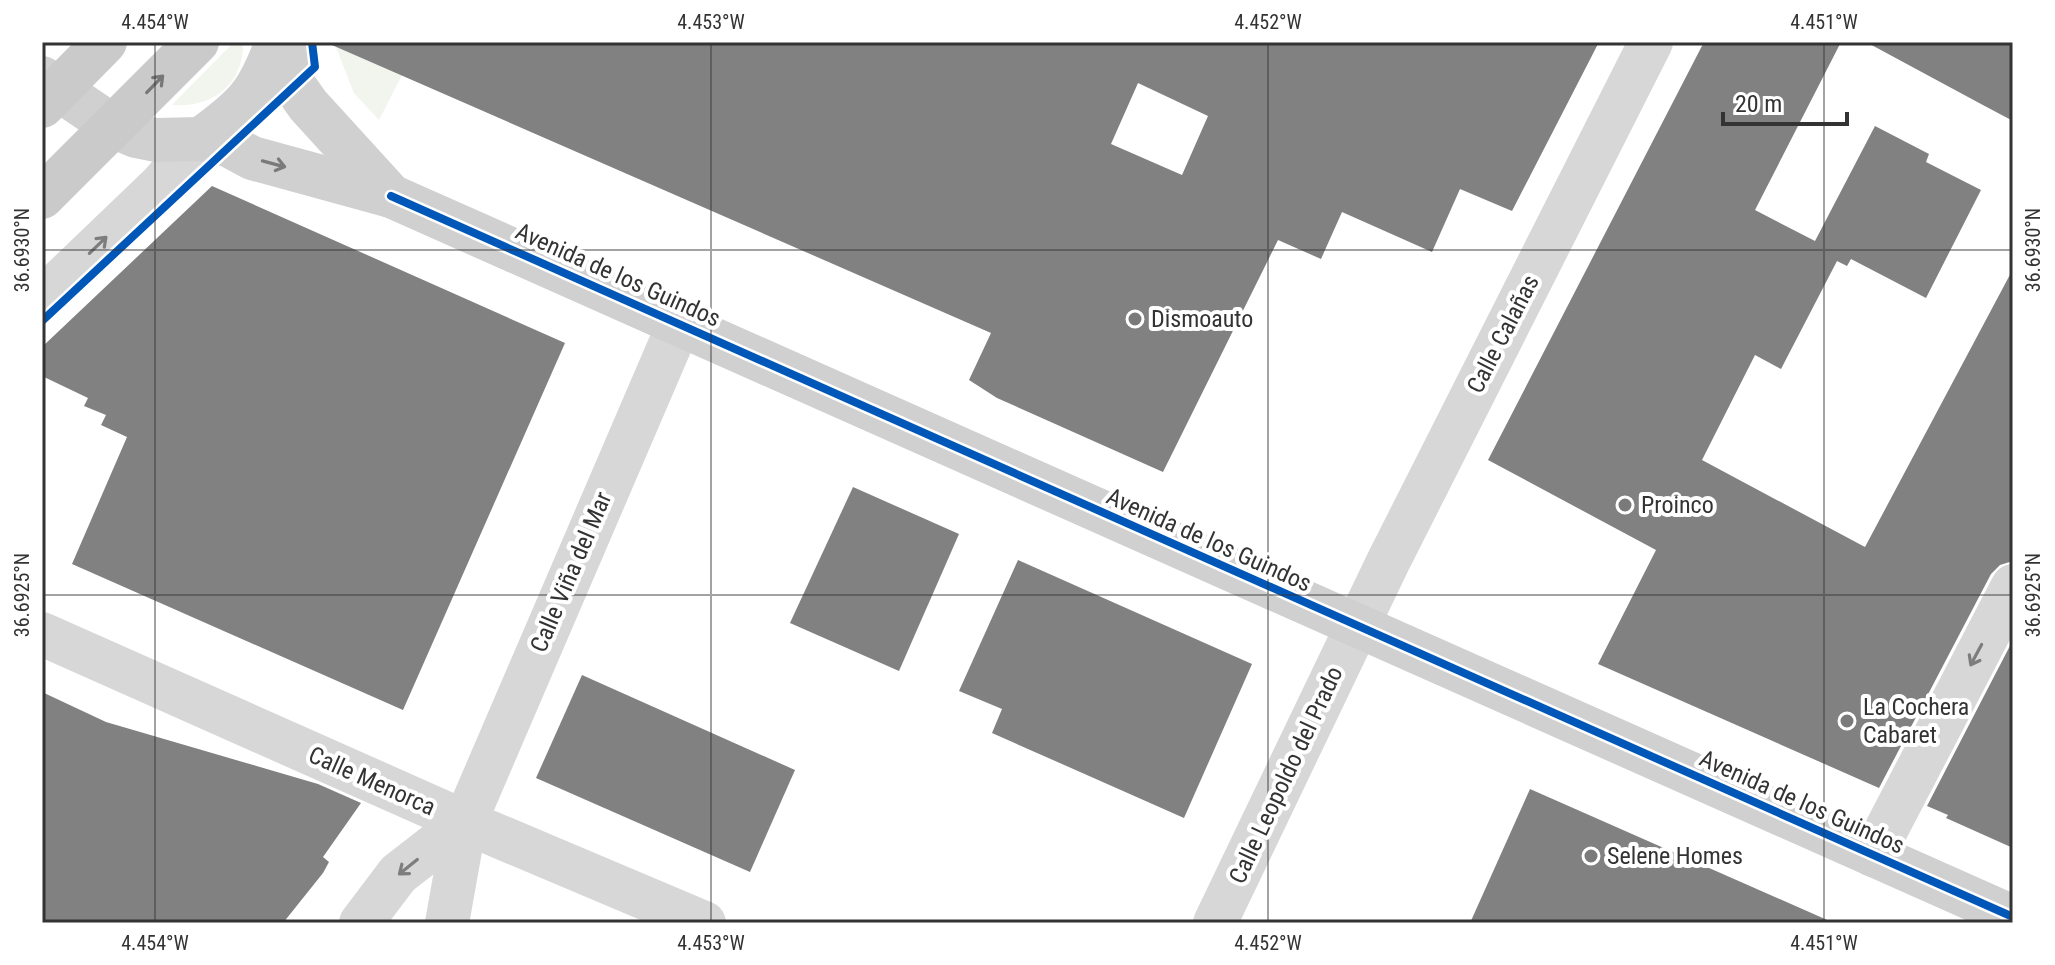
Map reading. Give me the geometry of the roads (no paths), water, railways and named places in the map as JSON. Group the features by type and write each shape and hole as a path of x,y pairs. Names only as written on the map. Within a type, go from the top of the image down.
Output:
{"main road":[{"path":"47,91 105,42"},
{"path":"42,197 197,42"},
{"path":"201,139 249,102 266,73 277,42"},
{"name":"Avenida de los Guindos","path":"283,42 294,85 308,105 391,196"},
{"name":"Avenida de los Guindos","path":"47,91 114,127 156,140 201,139 228,145 252,158 391,196 2013,917"}],"street":[{"name":"Calle Calañas","path":"1356,627 1651,42"},
{"path":"42,299 161,185 201,139"},
{"name":"Calle Viña del Mar","path":"447,923 465,822 679,324"},
{"path":"1873,855 2013,586"},
{"name":"Calle Leopoldo del Prado","path":"1215,923 1356,627"},
{"name":"Calle Menorca","path":"42,634 465,822 704,923"},
{"name":"Calle Viña del Mar","path":"361,923 398,874 465,822"}],"place":[{"name":"Dismoauto","path":"1135,319"},
{"name":"Proinco","path":"1625,505"},
{"name":"La Cochera Cabaret","path":"1847,721"},
{"name":"Selene Homes","path":"1591,856"}]}
